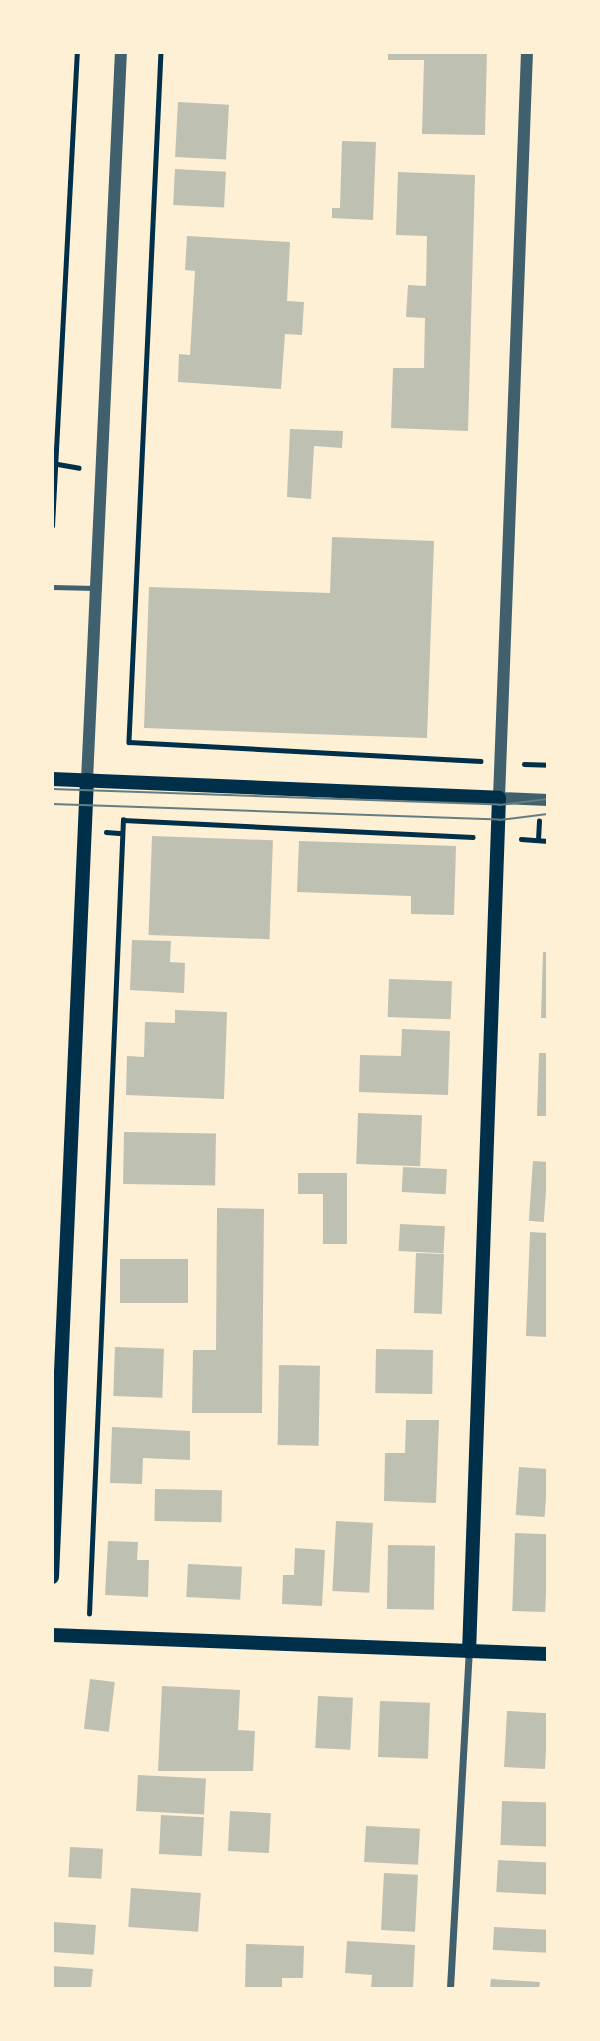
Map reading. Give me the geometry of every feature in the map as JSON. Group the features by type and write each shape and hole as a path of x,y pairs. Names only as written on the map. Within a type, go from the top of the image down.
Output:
{"main road":[{"path":"52,779 499,798 468,1651"},
{"path":"52,1577 87,780"},
{"path":"52,1635 548,1654"}],"street":[{"path":"87,780 121,52"},
{"path":"527,52 499,798 548,800"},
{"path":"450,1989 468,1651"}],"lane":[{"path":"52,587 96,588"}],"path":[{"path":"52,526 77,52"},
{"path":"161,52 129,742 499,762"},
{"path":"88,1636 123,820 548,841"}],"building":[{"path":"388,52 487,52 485,135 422,134 424,60 388,60"},
{"path":"178,102 229,105 226,160 175,157"},
{"path":"342,141 376,142 373,220 332,218 332,208 340,208"},
{"path":"175,169 226,172 224,208 173,205"},
{"path":"398,172 475,175 468,431 391,428 393,368 424,368 425,318 406,317 408,285 426,286 427,236 396,235"},
{"path":"187,236 290,242 287,301 304,302 302,335 285,334 281,389 178,382 179,354 190,355 195,271 185,270"},
{"path":"290,429 343,431 342,448 314,446 311,499 287,497"},
{"path":"332,537 434,541 427,738 144,728 149,587 330,593"},
{"path":"152,836 273,840 269,939 149,935"},
{"path":"299,841 456,846 454,915 411,914 411,896 297,892"},
{"path":"132,940 171,941 170,962 185,963 184,993 130,990"},
{"path":"543,952 548,952 548,1018 541,1018"},
{"path":"389,979 452,981 451,1019 388,1017"},
{"path":"175,1010 227,1012 224,1099 126,1095 127,1056 144,1057 145,1022 175,1023"},
{"path":"402,1029 450,1031 448,1095 359,1092 360,1055 401,1056"},
{"path":"539,1053 548,1053 548,1116 537,1116"},
{"path":"358,1113 422,1115 420,1166 356,1164"},
{"path":"124,1132 216,1134 215,1186 123,1184"},
{"path":"533,1161 548,1162 544,1222 529,1221"},
{"path":"403,1167 447,1169 446,1194 402,1192"},
{"path":"298,1173 347,1173 347,1244 323,1244 323,1194 298,1194"},
{"path":"217,1208 264,1209 262,1413 192,1413 193,1350 216,1350"},
{"path":"400,1224 445,1226 444,1253 399,1251"},
{"path":"530,1232 548,1233 548,1337 526,1336"},
{"path":"416,1253 444,1254 442,1314 414,1313"},
{"path":"120,1259 188,1259 188,1303 120,1303"},
{"path":"115,1347 164,1349 162,1398 113,1396"},
{"path":"376,1349 433,1350 432,1394 375,1393"},
{"path":"279,1365 320,1366 319,1446 278,1445"},
{"path":"406,1420 439,1420 436,1503 384,1501 385,1453 405,1453"},
{"path":"112,1427 190,1431 190,1460 143,1458 142,1484 110,1483"},
{"path":"519,1467 548,1469 545,1517 516,1515"},
{"path":"155,1489 222,1490 221,1522 154,1521"},
{"path":"336,1521 373,1523 369,1593 332,1591"},
{"path":"515,1533 548,1534 545,1612 512,1611"},
{"path":"108,1541 138,1542 137,1560 149,1560 148,1597 105,1595"},
{"path":"388,1545 435,1546 434,1610 387,1609"},
{"path":"295,1548 325,1550 322,1606 282,1604 283,1575 294,1575"},
{"path":"188,1564 242,1567 240,1600 186,1597"},
{"path":"90,1679 115,1682 109,1732 84,1729"},
{"path":"162,1686 240,1690 238,1730 255,1731 253,1771 158,1771"},
{"path":"318,1696 353,1698 350,1750 315,1748"},
{"path":"380,1701 430,1703 428,1759 378,1757"},
{"path":"507,1711 548,1713 545,1769 504,1767"},
{"path":"138,1775 206,1779 204,1815 136,1811"},
{"path":"502,1801 548,1803 546,1847 500,1845"},
{"path":"230,1811 271,1813 269,1853 228,1851"},
{"path":"161,1815 204,1817 202,1856 159,1854"},
{"path":"366,1826 420,1829 418,1865 364,1862"},
{"path":"70,1847 103,1849 101,1879 68,1877"},
{"path":"498,1860 548,1863 546,1895 496,1892"},
{"path":"384,1873 418,1875 415,1932 381,1930"},
{"path":"131,1888 201,1893 198,1932 128,1927"},
{"path":"54,1922 96,1925 94,1955 52,1952"},
{"path":"494,1927 548,1930 547,1953 493,1950"},
{"path":"347,1941 415,1945 413,1988 371,1988 372,1975 345,1973"},
{"path":"246,1944 304,1946 303,1978 282,1978 282,1988 245,1988"},
{"path":"52,1966 93,1969 91,1988 52,1988"},
{"path":"491,1979 540,1982 539,1988 490,1988"}],"tram line":[{"path":"52,789 499,805 548,799"},
{"path":"52,804 499,820 548,814"}]}
